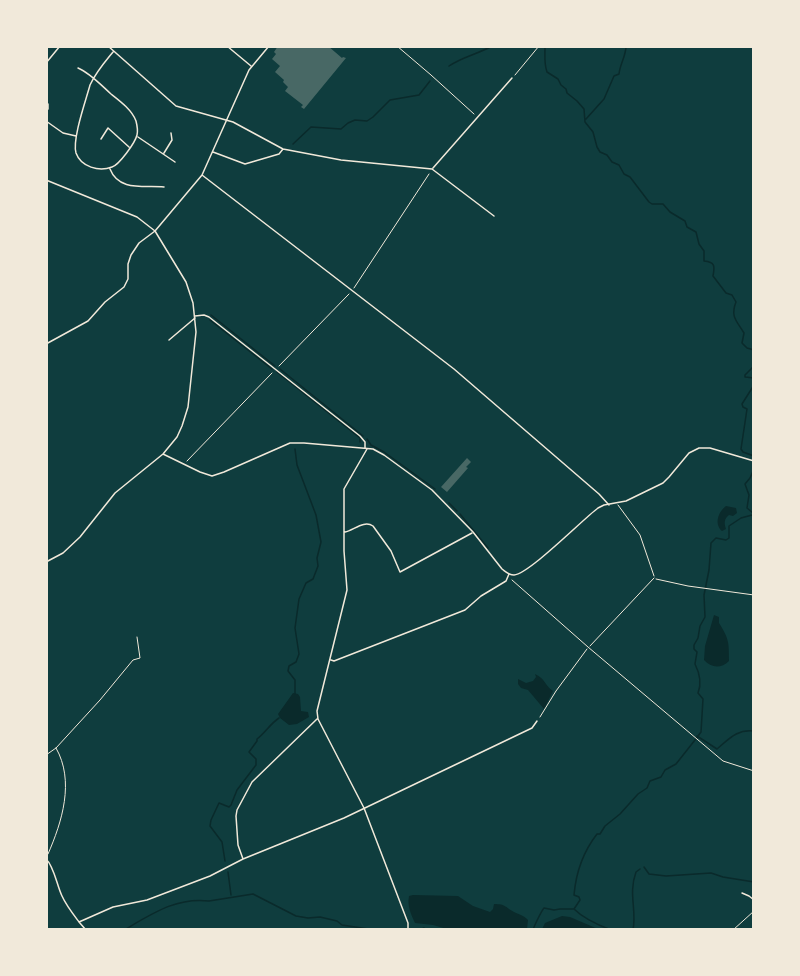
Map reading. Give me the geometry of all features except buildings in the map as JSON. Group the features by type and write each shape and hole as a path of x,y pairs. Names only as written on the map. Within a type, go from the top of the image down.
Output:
{"street":[{"path":"46,63 60,46"},
{"path":"108,46 176,106 233,122 283,149 341,160 432,169 494,216"},
{"path":"227,46 251,66"},
{"path":"46,344 88,321 105,302 124,287 128,279 128,264 131,255 140,243 155,231 202,175 251,66 269,46"},
{"path":"78,68 83,70 93,79 121,102 136,123 137,137 118,164 109,168 90,167 78,157 75,146 93,79 113,51"},
{"path":"432,169 512,78"},
{"path":"46,111 48,104"},
{"path":"46,121 63,133 77,136"},
{"path":"101,139 108,128 130,147"},
{"path":"163,154 172,140 171,133"},
{"path":"137,137 175,162"},
{"path":"213,152 245,164 279,154 283,149"},
{"path":"109,168 112,175 121,182 136,188 164,187"},
{"path":"202,175 454,369 609,505"},
{"path":"46,180 137,217 155,231 182,272 193,303 195,317 195,348 186,418 177,437 163,454 115,493 80,537 63,553 46,562"},
{"path":"169,340 195,317 204,315 209,317 365,442 367,448 344,489 344,551 347,590 317,711 318,719 364,808 408,923 408,930"},
{"path":"163,454 212,476 290,443 367,448 384,455 432,490 473,532 502,569 511,575"},
{"path":"330,660 465,609 506,581 511,575 520,573 536,562 594,511 617,504 663,483 689,453 699,448 710,448 753,461"},
{"path":"344,532 365,524 373,526 391,551 400,572 473,532"},
{"path":"243,860 238,846 236,816 247,791 252,782 318,719"},
{"path":"79,922 113,907 147,900 210,876 344,818 532,728 537,721"},
{"path":"46,859 51,863 63,898 86,930"},
{"path":"742,893 753,900"}],"path":[{"path":"397,46 478,117"},
{"path":"512,78 539,46"},
{"path":"184,465 352,290 432,169"},
{"path":"617,504 640,535 654,578 706,589 753,595"},
{"path":"511,575 516,584 723,761 753,771"},
{"path":"537,721 588,647 654,578"},
{"path":"46,755 56,748 100,700 133,660 140,658 137,637"},
{"path":"46,859 61,820 66,784 62,759 56,748"},
{"path":"733,930 753,911"}],"water":[{"path":"726,506 736,508 737,513 727,517 726,529 722,531 718,525 718,518"},
{"path":"714,615 719,617 719,623 727,637 728,645 729,661 719,666 710,665 704,660 705,646"},
{"path":"535,674 553,691 544,709 528,690 521,688 518,684 518,679 526,683 533,681"},
{"path":"293,693 300,697 301,711 308,712 309,717 297,724 289,725 278,714"},
{"path":"409,896 458,896 473,906 490,912 494,904 503,905 528,920 527,929 447,929 415,923 409,903"},
{"path":"562,916 598,929 542,929 545,923"}],"waterway":[{"path":"449,66 492,46"},
{"path":"586,119 604,99 614,76 619,74 626,46"},
{"path":"545,47 547,72 558,79 567,93 584,109 585,122 593,132 600,152 619,165 649,202 663,204 670,212 685,221 687,227 696,232 699,244 704,251 704,261 712,264 713,276 736,302 734,315 744,333 742,343 754,350"},
{"path":"293,144 311,127 341,129 355,120 367,121 390,100 419,95 430,81"},
{"path":"211,315 275,366"},
{"path":"210,320 272,369"},
{"path":"754,366 745,375 745,377 754,378"},
{"path":"280,369 363,436"},
{"path":"277,372 360,438 360,442"},
{"path":"754,385 742,404 747,409 741,449 754,456"},
{"path":"367,439 371,445 435,489"},
{"path":"295,449 297,465 316,515 321,542 317,558 318,566 313,579 306,583 299,599 295,628 299,654 296,662 289,666 288,671 295,680 295,694"},
{"path":"753,513 747,508 749,495 745,484 754,469"},
{"path":"449,503 457,511"},
{"path":"460,514 488,548"},
{"path":"533,930 544,908 574,909 580,900 574,895 578,870 597,834 600,834 605,826 647,788 650,781 661,777 665,770 676,764 701,732 703,699 698,693 700,678 695,664 697,652 694,645 705,617 704,595 711,543 716,538 726,540 729,538 729,526 741,518 754,514"},
{"path":"225,861 222,842 210,826 211,820 219,803 229,807 231,805 237,790 256,765 256,759 249,752 257,739 279,718"},
{"path":"697,736 717,749 738,733 754,731"},
{"path":"644,867 649,874 666,876 711,873 754,882"},
{"path":"633,930 633,888 636,872 640,869"},
{"path":"228,872 231,895"},
{"path":"124,930 175,904 253,894 296,916 320,917 337,921 342,925 375,930"},
{"path":"574,909 587,919 611,930"},
{"path":"420,930 424,928 426,930"}]}
